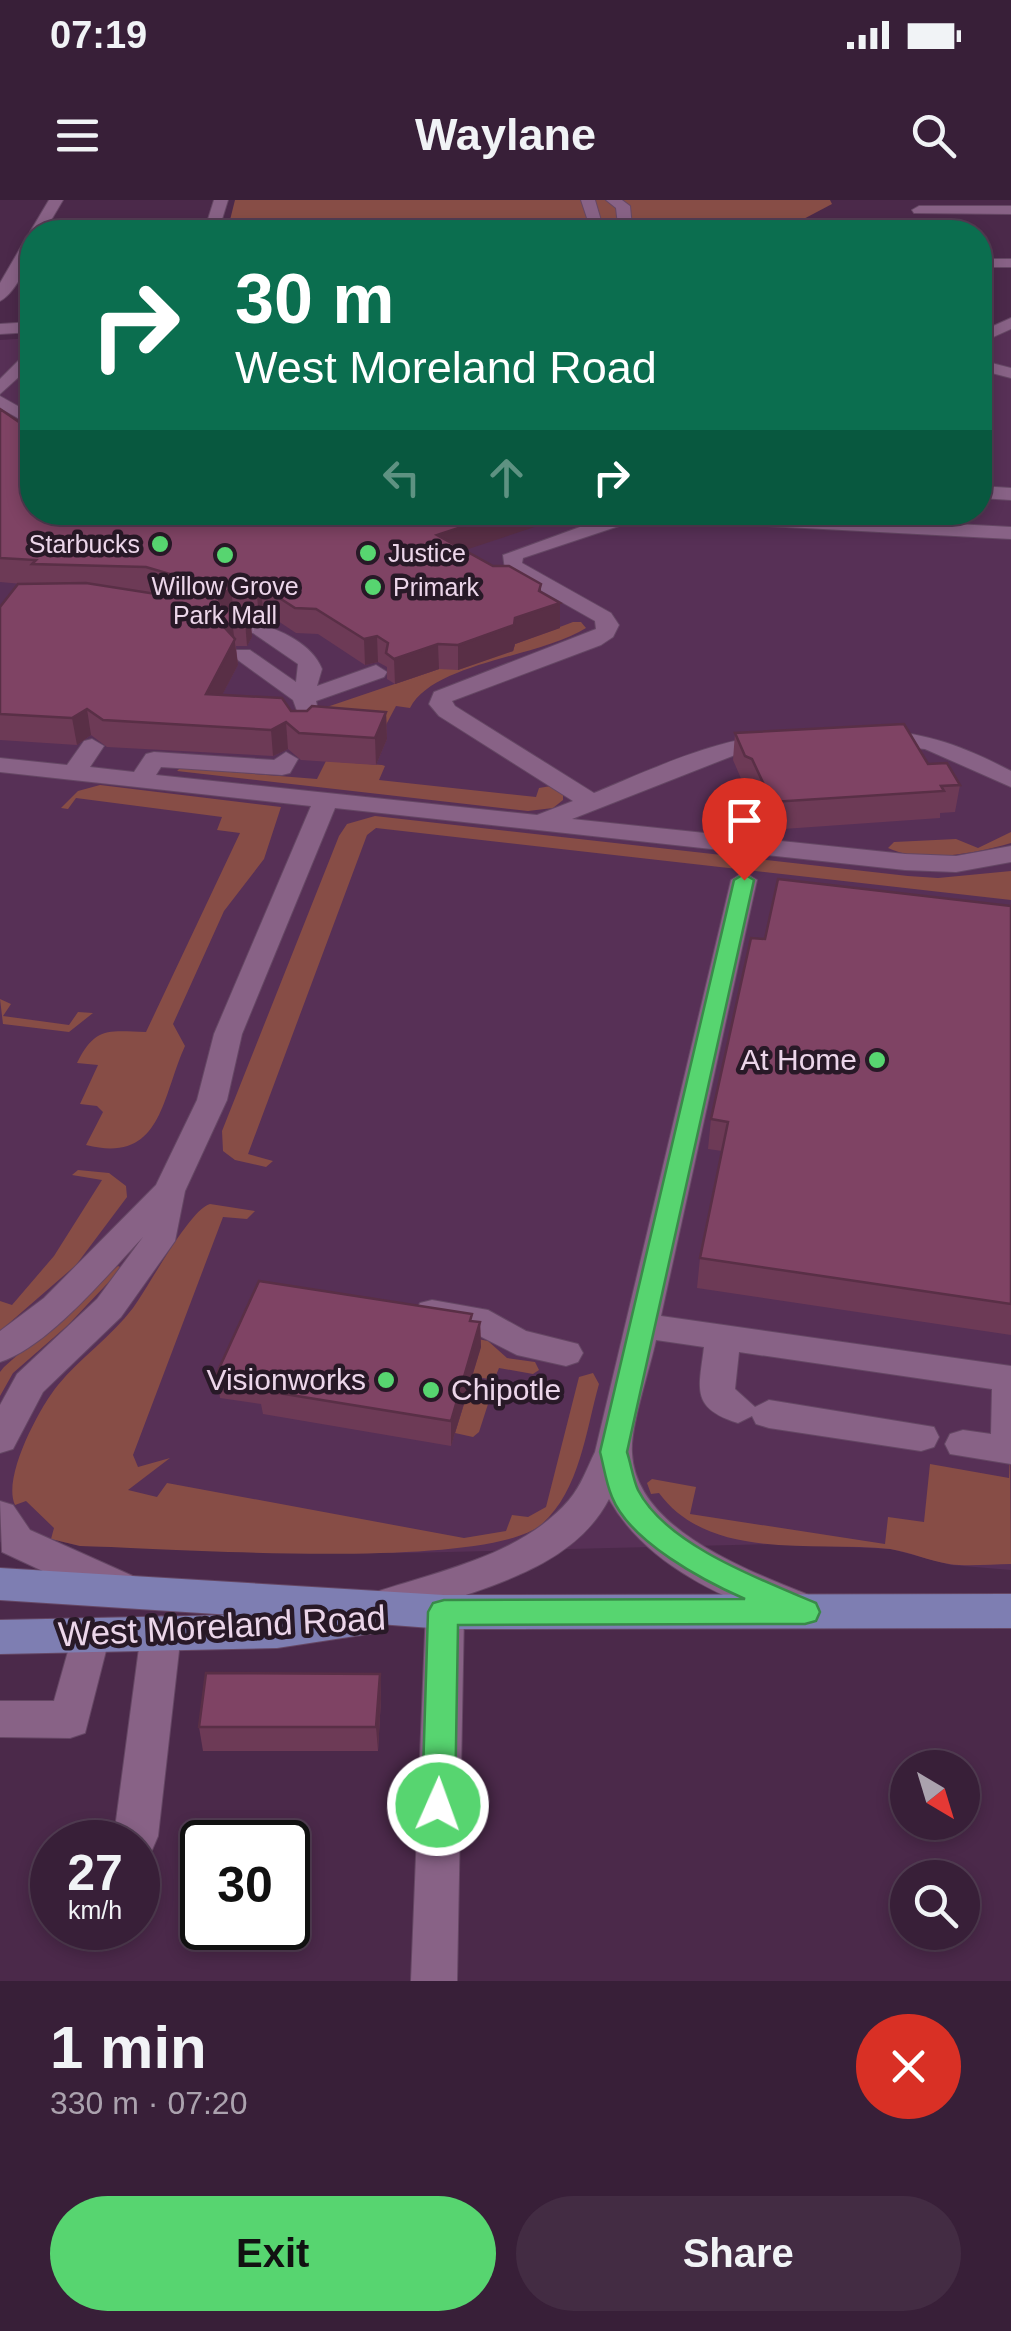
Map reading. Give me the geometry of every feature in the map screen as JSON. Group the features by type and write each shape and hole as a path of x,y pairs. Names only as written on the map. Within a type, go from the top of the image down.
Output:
{"main road":[{"name":"West Moreland Road","path":"0,1584 120,1588 444,1612 1011,1611"},
{"name":"West Moreland Road","path":"0,1637 277,1631 444,1612"}],"street":[{"path":"614,200 623,206 628,220"},
{"path":"919,210 1011,210"},
{"path":"0,296 20,261"},
{"path":"0,389 20,370"},
{"path":"592,802 440,704 451,690 593,640 608,629 604,617 512,566 513,555 602,525"},
{"path":"871,525 1011,532"},
{"path":"301,729 308,715 303,698 239,637 259,628 308,661 311,669 303,698"},
{"path":"303,698 376,672"},
{"path":"848,739 913,737 946,747 1011,780"},
{"path":"4,765 25,742"},
{"path":"536,824 731,748 793,742"},
{"path":"74,773 92,746"},
{"path":"4,765 74,773 220,759 282,768 286,759"},
{"path":"151,763 326,800 536,824 905,862 956,864 1011,854"},
{"path":"0,1439 30,1383 109,1308 159,1241 169,1192 212,1100 228,1034 326,800"},
{"path":"376,1608 503,1564 557,1535 584,1508 614,1452 744,880"},
{"path":"0,1349 56,1307 169,1192"},
{"path":"402,1307 476,1319 517,1342 566,1353"},
{"path":"644,1326 1011,1379 1009,1450 962,1444"},
{"path":"723,1337 716,1394 754,1412 921,1438"},
{"path":"614,1452 626,1496 655,1530 707,1569 805,1612"},
{"path":"0,1516 16,1540 120,1588"},
{"path":"434,1981 444,1612"},
{"path":"138,1820 161,1633"},
{"path":"0,1719 70,1720 90,1635"}],"path":[{"path":"239,637 278,621"}],"shaded area":[{"path":"235,200 830,200 832,204 802,220 230,220"},
{"path":"992,328 1011,329 1011,1570 951,1565 891,1549 779,1544 407,1553 80,1546 51,1539 0,1542 0,340 20,339 20,525 992,525"},
{"path":"581,622 586,628 567,638 464,670 441,680 410,708 396,706 379,738 321,709 439,669 513,651 515,644"},
{"path":"326,761 385,766 379,780 536,797 539,788 551,786 563,793 563,800 553,808 528,811 177,771 180,768 317,779"},
{"path":"100,785 281,807 264,859 224,911 173,1024 185,1046 155,1123 130,1145 111,1148 86,1145 103,1112 97,1106 80,1104 98,1065 77,1063 90,1042 104,1033 146,1032 240,833 217,830 222,817 76,798 68,809 61,808 78,791"},
{"path":"375,816 908,876 938,878 1011,871 1011,900 376,828 367,835 248,1154 273,1161 266,1167 235,1160 223,1151 222,1131 339,836 347,824"},
{"path":"1011,832 1011,843 966,853 917,855 888,848 894,842 956,839 978,848"},
{"path":"0,999 11,1004 3,1016 69,1025 78,1012 93,1013 69,1032 3,1024"},
{"path":"78,1170 109,1173 126,1186 127,1197 76,1265 0,1331 0,1301 12,1305 54,1256 102,1180 72,1175"},
{"path":"210,1204 255,1211 247,1219 223,1217 133,1455 138,1467 170,1458 128,1490 157,1497 167,1483 464,1538 506,1531 512,1515 528,1517 546,1507 579,1377 593,1373 599,1384 580,1458 555,1510 542,1524 510,1539 394,1553 80,1546 51,1539 54,1528 26,1501 15,1505 12,1493 18,1461 33,1426 50,1396 124,1318 181,1233"},
{"path":"118,1266 122,1268 68,1325 13,1373 0,1396 0,1372 4,1367"},
{"path":"473,1338 488,1341 507,1358 535,1362 539,1370 533,1374 499,1368 494,1380 472,1376"},
{"path":"458,1385 499,1392 496,1402 489,1401 479,1432 473,1437 455,1433 465,1401 454,1398"},
{"path":"1010,1450 1011,1564 957,1565 890,1549 735,1539 706,1530 680,1515 659,1493 651,1494 647,1483 652,1479 696,1487 690,1514 885,1544 888,1517 924,1522 930,1464 1009,1478"}],"building":[{"path":"0,409 20,423 20,525 467,525 437,535 493,566 509,566 541,584 539,591 560,603 515,618 514,625 458,645 438,644 394,659 386,653 388,643 377,636 364,639 316,609 295,608 261,586 257,595 231,589 217,596 223,607 250,612 245,621 232,621 225,628 235,639 206,694 282,698 291,711 307,711 312,706 386,712 375,738 299,733 286,722 271,730 103,720 87,709 72,718 0,714 0,607 18,584 86,583 175,597 190,589 177,576 146,567 32,564 36,560 0,558"},
{"path":"904,724 928,764 947,763 960,785 941,786 944,791 772,802 735,733"},
{"name":"At Home","path":"778,879 1011,906 1011,1304 700,1258 728,1122 711,1119 751,938 765,939"},
{"path":"259,1281 472,1314 470,1321 480,1322 451,1421 260,1390 263,1381 217,1373"},
{"path":"206,1673 380,1674 376,1727 199,1727"}],"place":[{"name":"Starbucks","path":"160,544"},
{"name":"Justice","path":"368,553"},
{"name":"Willow Grove Park Mall","path":"225,555"},
{"name":"Primark","path":"373,587"},
{"name":"At Home","path":"877,1060"},
{"name":"Visionworks","path":"386,1380"},
{"name":"Chipotle","path":"431,1390"}],"route":[{"path":"438,1805 444,1612 805,1612 707,1569 655,1530 626,1496 614,1452 744,880"}]}
